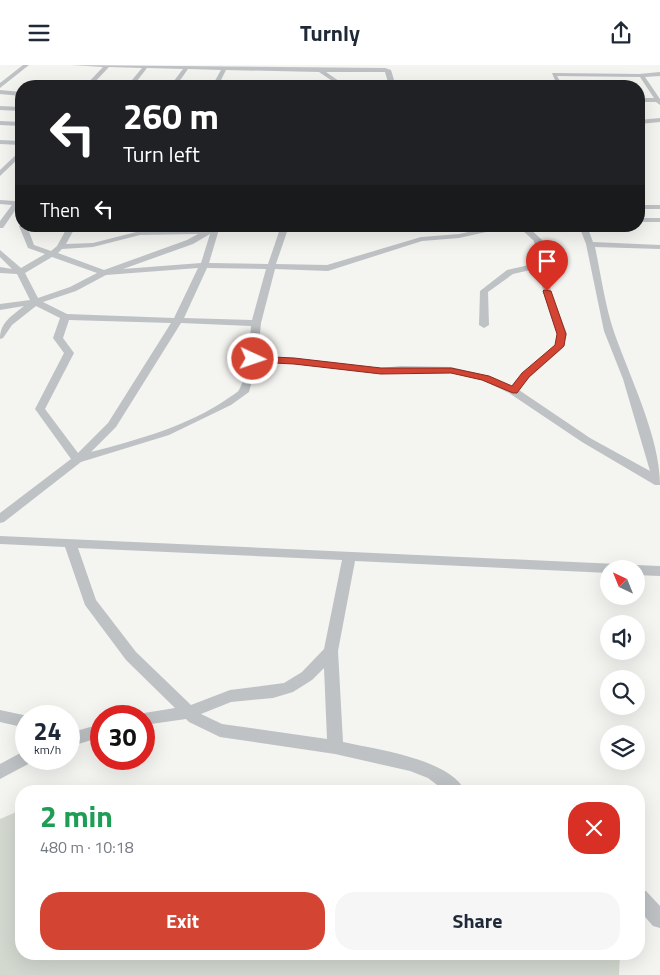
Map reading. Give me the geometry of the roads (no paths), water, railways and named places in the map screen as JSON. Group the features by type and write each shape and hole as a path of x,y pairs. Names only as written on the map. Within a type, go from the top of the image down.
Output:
{"street":[{"path":"0,86 26,65"},
{"path":"75,65 260,68 321,71 384,70 389,72 390,80"},
{"path":"93,80 107,65"},
{"path":"260,68 296,65"},
{"path":"312,65 334,80"},
{"path":"135,80 146,66"},
{"path":"177,80 187,67"},
{"path":"218,80 225,68"},
{"path":"556,80 553,75 575,72 642,76 657,72"},
{"path":"642,76 645,80"},
{"path":"645,80 659,100"},
{"path":"0,92 15,93"},
{"path":"645,100 659,100"},
{"path":"0,108 15,109"},
{"path":"645,117 659,121"},
{"path":"645,122 659,121"},
{"path":"0,123 15,124"},
{"path":"0,142 15,143"},
{"path":"0,160 15,160"},
{"path":"0,174 15,162"},
{"path":"0,202 15,203"},
{"path":"645,207 660,207"},
{"path":"0,226 15,209"},
{"path":"645,220 660,220"},
{"path":"25,232 31,246 104,273 204,265 328,268 421,239 459,236 479,232"},
{"path":"0,270 20,272 60,247 69,232"},
{"path":"60,247 93,245 140,233 158,232"},
{"path":"0,307 35,302 73,289 104,273 190,242 208,232"},
{"path":"0,519 78,460 112,425 178,319 204,265 212,232"},
{"path":"78,460 110,451 194,420 244,392 253,359 256,323 271,267 283,232"},
{"path":"513,391 526,375 560,346 562,334 547,291 538,240 529,232"},
{"path":"585,232 590,244 609,331 628,379 659,482"},
{"path":"590,244 660,247"},
{"path":"0,252 20,272 35,302 65,317 178,319 256,323"},
{"path":"484,325 484,291 510,272 542,265"},
{"path":"0,336 9,323 35,302"},
{"path":"65,317 58,338 69,353 40,409 78,460"},
{"path":"253,359 381,371 451,370 485,378 513,391 586,440 659,482"},
{"path":"0,540 600,568"},
{"path":"70,543 90,603 131,656 203,723 220,730 335,747 420,766 434,773 449,785"},
{"path":"335,747 331,651 349,556"},
{"path":"645,570 660,571"},
{"path":"155,717 189,712 230,696 273,692 288,687 307,676 331,651"},
{"path":"0,715 15,719"},
{"path":"0,772 15,763"},
{"path":"645,903 660,919"}]}
